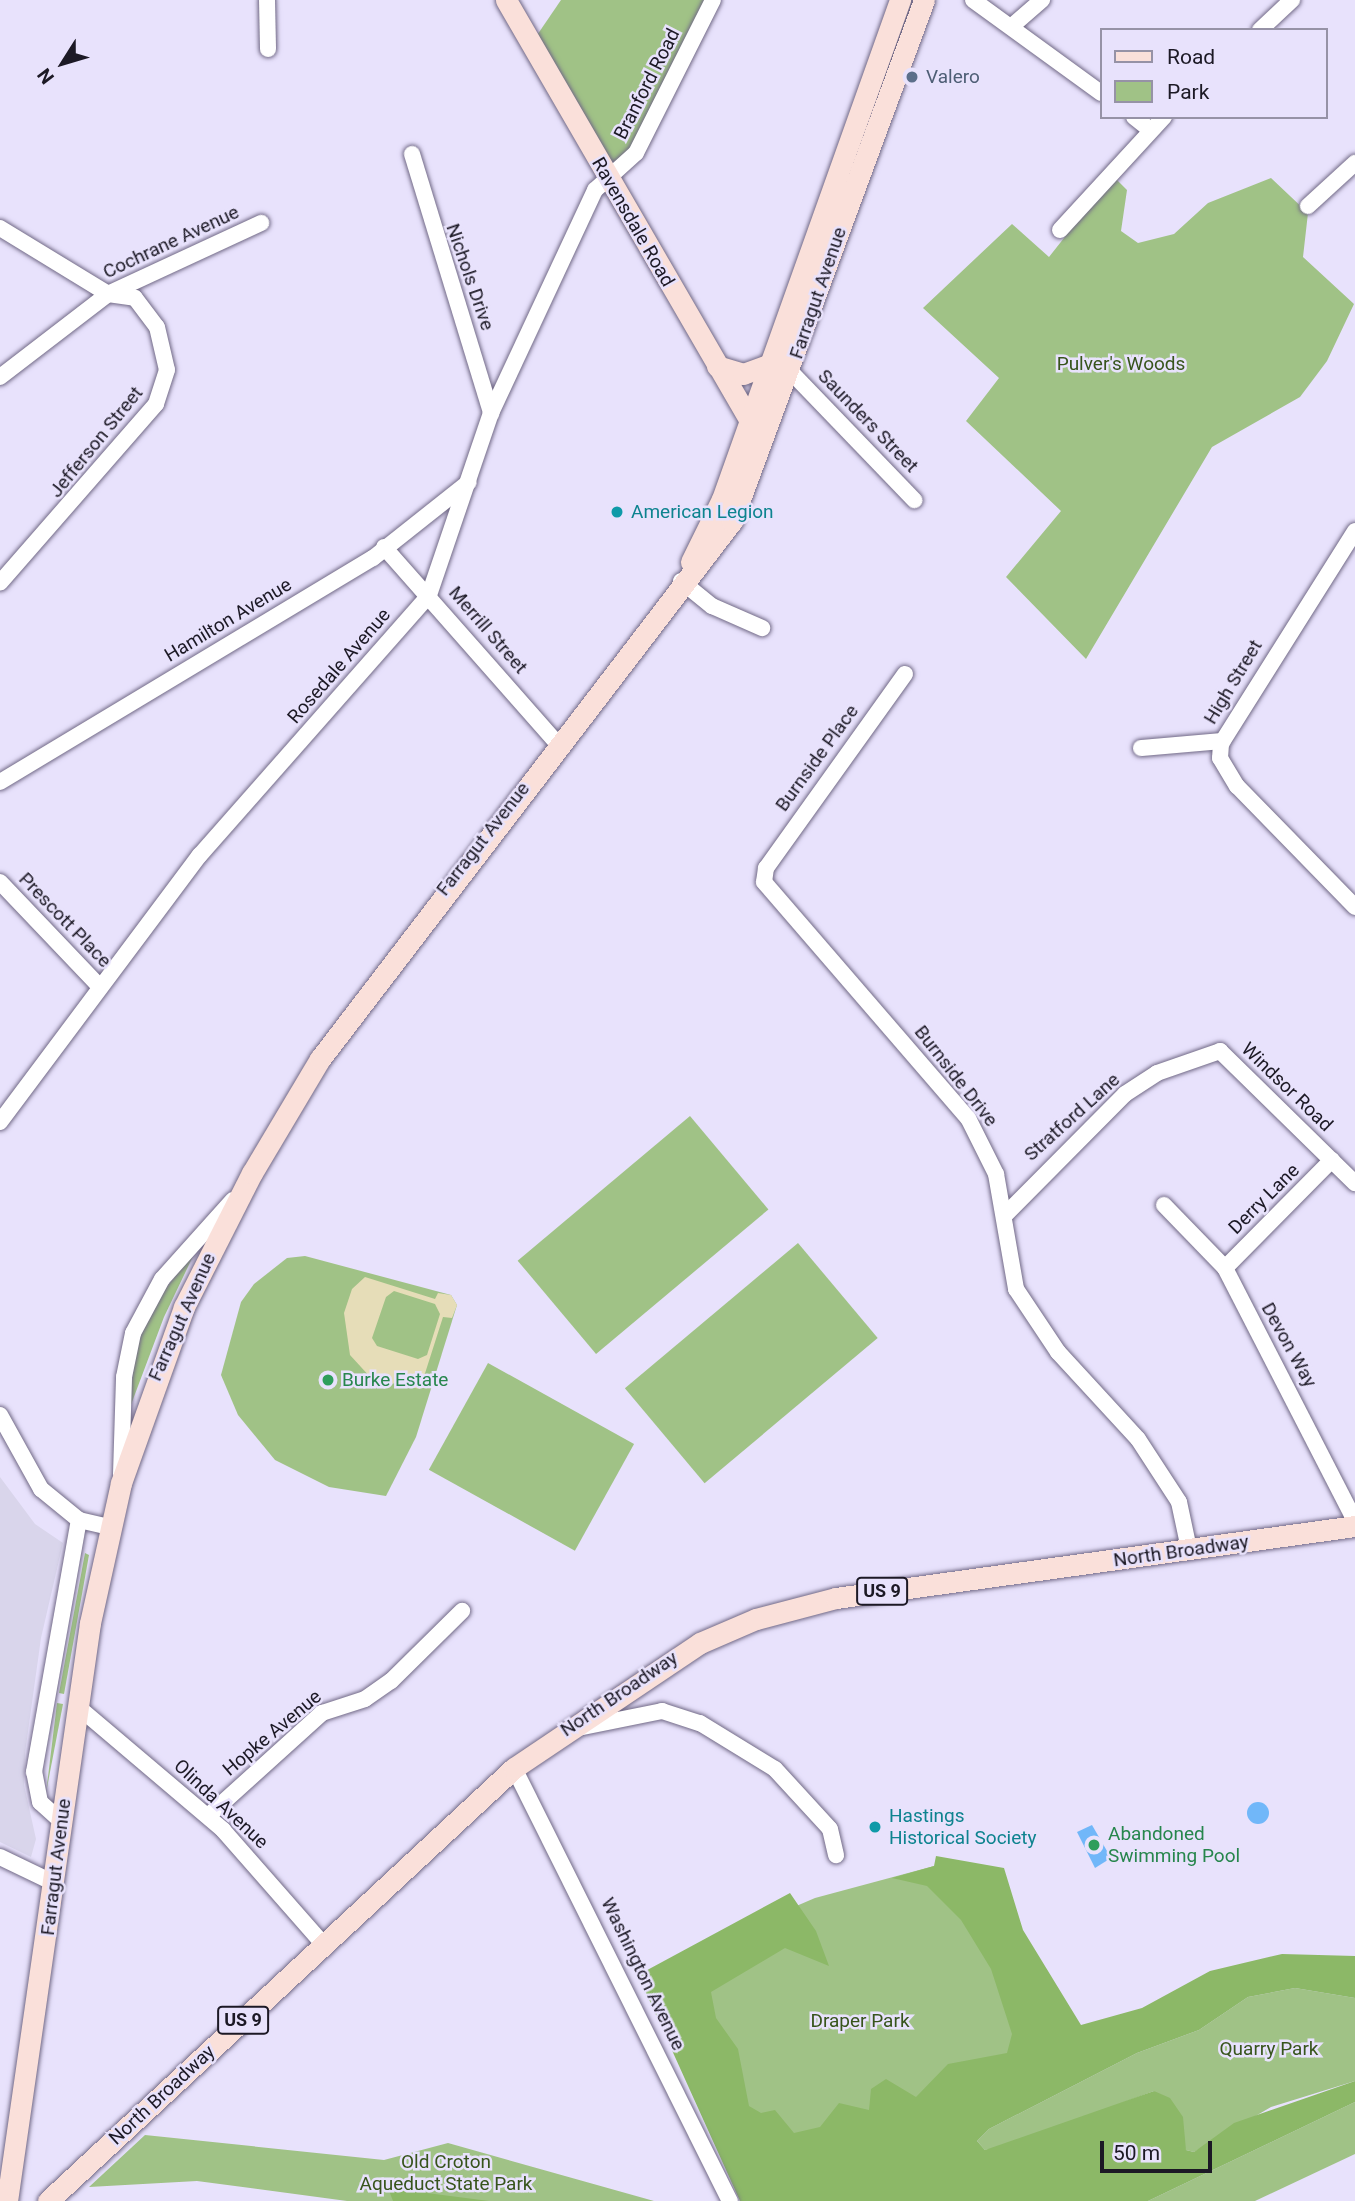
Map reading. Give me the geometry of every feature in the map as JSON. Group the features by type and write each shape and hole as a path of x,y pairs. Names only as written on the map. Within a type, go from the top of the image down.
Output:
{"main road":[{"name":"Ravensdale Road","path":"506,0 717,366 764,441"},
{"name":"Farragut Avenue","path":"685,576 750,422 818,223 900,0"},
{"name":"Farragut Avenue","path":"7,2201 77,1706 109,1527 121,1483 184,1307 242,1190 358,1004 685,576 732,521 791,372 923,0"},
{"path":"881,51 902,59"},
{"path":"863,102 883,109"},
{"path":"818,223 840,231"},
{"path":"717,366 743,374 770,364"},
{"name":"North Broadway","path":"48,2201 514,1768 565,1730 683,1651 776,1612 854,1595 1189,1549 1355,1523"}],"street":[{"path":"267,0 268,49"},
{"name":"Branford Road","path":"609,181 636,153 713,0"},
{"path":"973,0 1100,92"},
{"path":"1012,26 1042,0"},
{"path":"1262,28 1292,0"},
{"path":"1137,119 1148,128"},
{"path":"1060,230 1148,128 1161,119"},
{"name":"Nichols Drive","path":"412,154 491,413"},
{"path":"1308,206 1355,163"},
{"name":"Rosedale Avenue","path":"0,1122 99,986 200,855 429,595 491,413 596,191 609,181"},
{"name":"Cochrane Avenue","path":"0,377 107,294 261,223"},
{"name":"Jefferson Street","path":"0,228 107,294 135,299 157,327 165,350 166,387 59,522 0,583"},
{"name":"Saunders Street","path":"791,372 914,500"},
{"name":"Hamilton Avenue","path":"0,782 384,547 469,482"},
{"name":"High Street","path":"1355,531 1223,741 1223,768 1237,786 1355,907"},
{"name":"Merrill Street","path":"384,547 557,743"},
{"path":"685,576 712,606 762,628"},
{"name":"Burnside Place","path":"766,867 905,674"},
{"path":"1141,748 1223,741"},
{"name":"Burnside Drive","path":"766,867 764,882 968,1118 996,1174 1016,1289 1032,1318 1138,1439 1179,1502 1189,1549"},
{"name":"Prescott Place","path":"0,883 99,986"},
{"name":"Stratford Lane","path":"1004,1216 1125,1094 1157,1073 1220,1052"},
{"name":"Windsor Road","path":"1220,1052 1355,1183"},
{"name":"Derry Lane","path":"1226,1268 1332,1160"},
{"path":"121,1483 124,1377 137,1324 162,1279 242,1190"},
{"name":"Devon Way","path":"1164,1205 1226,1268 1355,1523"},
{"path":"0,1416 31,1476 79,1520 109,1527"},
{"path":"61,1821 40,1802 34,1772 79,1520"},
{"name":"Hopke Avenue","path":"208,1816 322,1713 365,1699 391,1681 462,1611"},
{"name":"Olinda Avenue","path":"77,1706 208,1816 324,1944"},
{"path":"565,1730 662,1711 700,1723 775,1769 830,1829 836,1855"},
{"name":"Washington Avenue","path":"514,1768 730,2201"},
{"path":"0,1857 54,1883"}],"shaded area":[{"path":"0,1477 35,1524 63,1543 41,1638 25,1753 24,1785 36,1839 31,1857 0,1842"}],"green space":[{"path":"561,0 705,0 620,172 609,181 531,44"},
{"name":"Pulver's Woods","path":"1113,176 1127,190 1121,231 1138,243 1174,234 1208,203 1271,178 1308,213 1303,257 1354,304 1327,361 1300,397 1212,447 1086,659 1006,577 1061,511 966,421 999,378 923,308 1012,224 1049,257"},
{"path":"690,1116 768,1209 596,1354 518,1261"},
{"path":"798,1243 878,1338 705,1483 625,1388"},
{"path":"196,1250 164,1317 129,1410 136,1344 155,1302"},
{"name":"Burke Estate","path":"305,1256 451,1295 457,1305 416,1437 386,1496 329,1487 275,1460 238,1415 221,1375 241,1302 254,1284 287,1258"},
{"name":"Burke Estate","path":"488,1363 634,1444 575,1551 429,1470"},
{"path":"85,1553 89,1555 64,1694 59,1693"},
{"path":"57,1703 63,1704 46,1793"},
{"path":"936,1856 1004,1868 1023,1930 1081,2025 1142,2008 1210,1971 1282,1954 1355,1956 1355,1998 1295,1988 1248,1997 1199,2030 1137,2053 989,2129 977,2141 985,2150 1154,2091 1170,2098 1183,2117 1186,2150 1194,2152 1234,2123 1355,2081 1355,2102 1148,2201 740,2201 638,1975 790,1893 816,1931 829,1966 785,1948 711,1992 716,2018 738,2049 749,2106 761,2113 775,2110 794,2133 820,2127 839,2103 869,2110 871,2089 886,2079 916,2097 948,2064 1007,2053 1012,2034 991,1969 961,1920 927,1886 892,1878 934,1866"},
{"name":"Draper Park","path":"934,1866 1055,2055 819,2168 713,2114 706,1945 815,1898"},
{"name":"Quarry Park","path":"1295,1988 1355,1998 1355,2081 1271,2107 1194,2152 1186,2150 1154,2091 1009,2145 985,2150 977,2141 989,2129 1137,2053 1199,2030 1248,1997"},
{"path":"1355,2102 1355,2154 1255,2201 1148,2201"},
{"name":"Old Croton Aqueduct State Park","path":"145,2135 384,2160 448,2143 654,2201 347,2201 197,2181 89,2187"},
{"path":"388,2188 489,2201 393,2201"}],"sand":[{"path":"365,1277 435,1299 438,1293 451,1295 457,1305 452,1318 443,1317 420,1389 372,1379 350,1355 344,1313 352,1289","holes":["394,1291 435,1304 440,1314 427,1355 418,1359 377,1346 372,1338 386,1297"]}],"water":[{"path":"1258,1802 1266,1805 1269,1813 1266,1821 1258,1824 1250,1821 1247,1813 1250,1805"},
{"name":"Abandoned Swimming Pool","path":"1092,1825 1111,1858 1095,1868 1077,1832"}],"place":[{"name":"Valero","path":"912,77"},
{"name":"American Legion","path":"617,512"},
{"name":"Burke Estate","path":"328,1380"},
{"name":"Hastings Historical Society","path":"875,1827"},
{"name":"Abandoned Swimming Pool","path":"1094,1845"}]}
